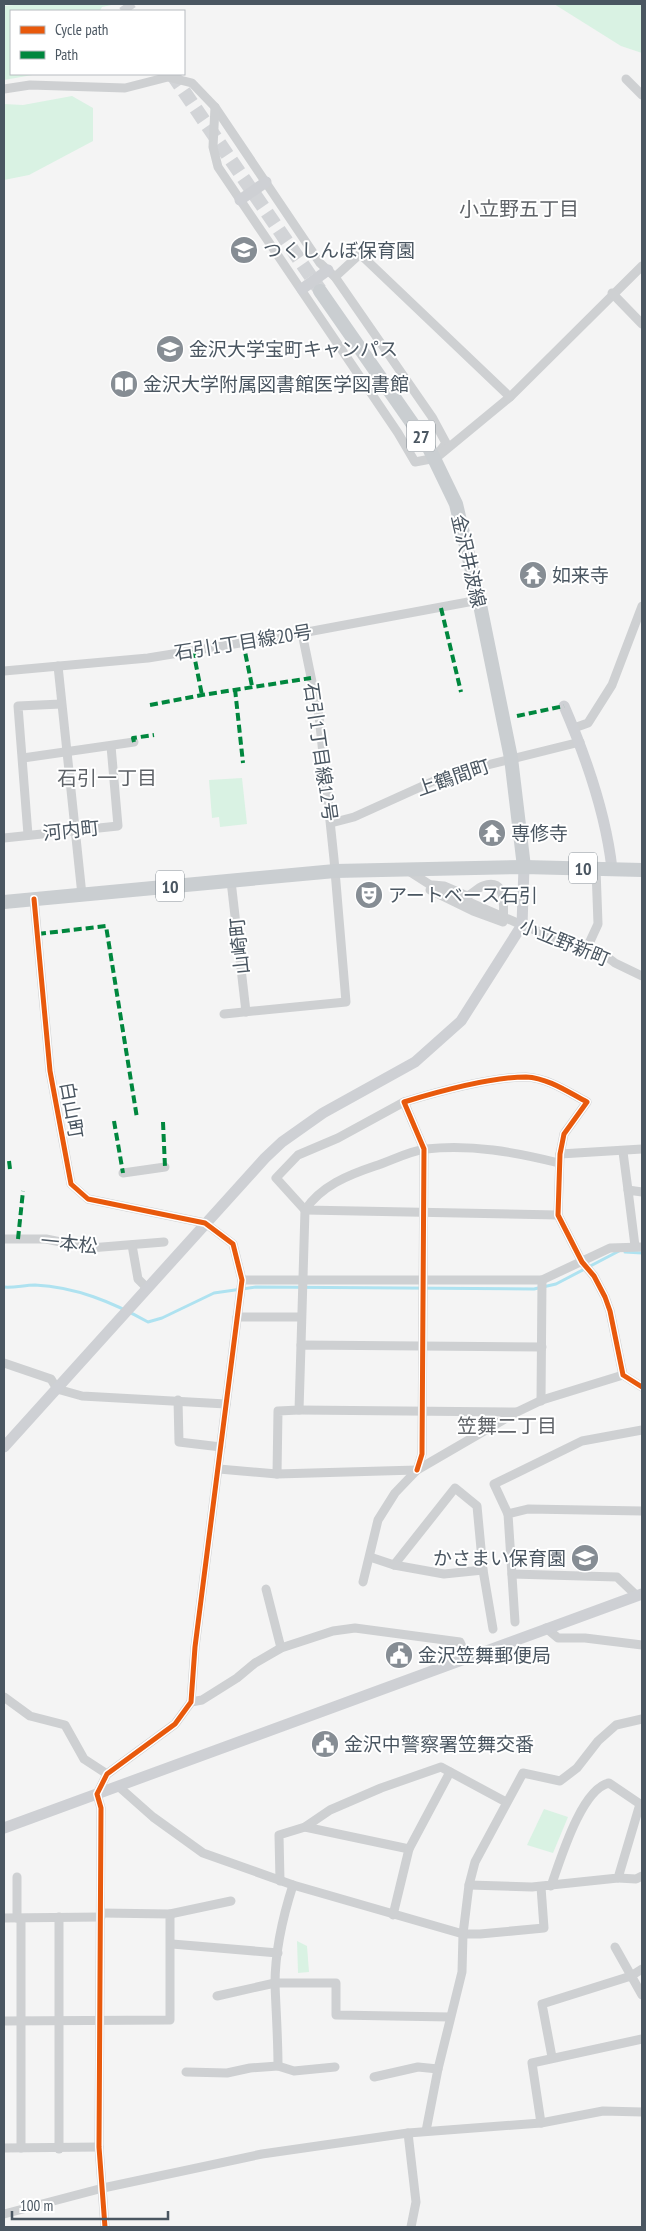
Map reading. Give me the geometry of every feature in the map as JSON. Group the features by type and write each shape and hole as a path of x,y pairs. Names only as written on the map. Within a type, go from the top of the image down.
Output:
{"main road":[{"name":"金沢井波線","path":"320,292 436,458 456,504 480,600 511,758 524,867"},
{"name":"10","path":"4,902 335,871 524,867 642,870"}],"street":[{"path":"4,89 30,85 125,88 168,77 192,83 215,107 320,263 331,274 432,417 446,443 436,458"},
{"path":"626,79 642,95"},
{"path":"215,107 213,147 218,167 302,289 398,433 415,462 436,458 510,397 612,293 642,266"},
{"path":"240,200 266,182"},
{"path":"302,289 331,274 360,254 510,397"},
{"path":"612,293 642,324"},
{"name":"石引1丁目線20号","path":"4,671 148,658 302,633 480,600"},
{"path":"574,728 588,723 612,685 642,606"},
{"name":"石引1丁目線12号","path":"246,1012 346,1002 331,823 319,716 302,633"},
{"path":"58,666 82,895"},
{"path":"28,835 18,706 61,704"},
{"path":"564,706 580,742 608,840 612,869"},
{"path":"23,758 134,742"},
{"name":"上鶴間町","path":"331,823 354,817 447,775 580,742"},
{"name":"河内町","path":"4,838 118,826 112,746"},
{"path":"4,1447 205,1223 282,1142 323,1113 415,1062 461,1021 477,999 522,925 524,867"},
{"path":"406,869 432,886 444,886 467,896 485,885 496,886 504,896 504,917"},
{"path":"586,950 598,924 596,869"},
{"name":"山崎町","path":"231,881 246,1012"},
{"name":"小立野新町","path":"432,886 430,890 473,911 503,922 504,917 586,950 602,953 615,963 642,976"},
{"name":"白山町","path":"34,899 50,1071 71,1184 88,1199 205,1223"},
{"path":"224,1014 246,1012"},
{"path":"558,1215 305,1210 276,1178 298,1156 338,1138 404,1102 434,1093 527,1077 555,1084 586,1102 564,1134 559,1158 558,1215 582,1262 594,1276 610,1312 623,1375 642,1387"},
{"path":"404,1102 424,1150 422,1454 417,1470"},
{"path":"299,1410 305,1210 312,1200 344,1176 424,1150 483,1148 559,1158 642,1149"},
{"path":"242,1280 542,1280 610,1248 639,1246 623,1152"},
{"path":"123,1173 165,1167"},
{"path":"628,1190 642,1192"},
{"path":"105,2227 99,2147 101,1915 100,1808 97,1794 107,1774 175,1724 191,1702 195,1646 242,1280 233,1244 205,1223"},
{"name":"一本松","path":"4,1239 46,1239 90,1248 164,1242"},
{"path":"132,1245 138,1279 147,1288"},
{"path":"541,1401 542,1280"},
{"path":"237,1317 301,1317"},
{"path":"301,1345 542,1347"},
{"path":"4,1363 51,1379 57,1389 82,1396 226,1404"},
{"path":"364,1582 378,1520 395,1493 417,1470 517,1412 541,1401 623,1375"},
{"path":"178,1400 179,1442 221,1447"},
{"path":"277,1474 278,1411 422,1410 517,1412"},
{"path":"515,1622 508,1514 494,1484 582,1441 642,1430"},
{"path":"219,1469 277,1474 417,1470"},
{"path":"394,1565 455,1488 477,1506 493,1629"},
{"path":"508,1514 528,1509 642,1511"},
{"path":"370,1557 394,1565 444,1574 484,1570"},
{"path":"512,1574 617,1577 640,1595"},
{"path":"266,1589 281,1648"},
{"path":"5,1824 97,1794 640,1595"},
{"path":"191,1702 202,1700 237,1678 255,1663 281,1648 333,1631 355,1628 460,1642 467,1658"},
{"path":"546,1628 558,1638 585,1638 642,1645"},
{"path":"4,1697 30,1716 65,1725 84,1759 107,1774"},
{"path":"426,2131 438,2069 462,1972 463,1934 468,1885 475,1862 506,1802 523,1773 560,1780 577,1768 598,1741 616,1725 642,1719"},
{"path":"280,1880 279,1835 305,1826 330,1810 381,1788 441,1767 506,1802"},
{"path":"393,1915 410,1850 450,1772"},
{"path":"118,1786 153,1817 203,1853 293,1885 393,1915 463,1934 480,1934 544,1928 546,1886 576,1818 602,1785 609,1783 640,1804 618,1878"},
{"path":"305,1826 410,1850"},
{"path":"17,1876 21,2022 21,2148"},
{"path":"468,1885 546,1886 618,1878 636,1879 642,1876"},
{"path":"278,2066 275,1982 284,1914 293,1885"},
{"path":"4,1918 170,1914 231,1901"},
{"path":"4,2021 170,2020 172,1944 170,1914"},
{"path":"59,1917 59,2149"},
{"path":"172,1944 278,1953"},
{"path":"615,1947 642,1995"},
{"path":"552,2057 542,2004 631,1976 642,1969"},
{"path":"217,1996 275,1982 336,1983 336,2015 450,2017"},
{"path":"541,2123 532,2062 642,2039"},
{"path":"186,2072 227,2073 250,2068 278,2066 294,2071 336,2067"},
{"path":"374,2077 418,2068 438,2069"},
{"path":"4,2214 103,2188 262,2154 426,2131 541,2123 603,2111 642,2112"},
{"path":"408,2133 416,2202 410,2227"},
{"path":"4,2148 59,2149 99,2147"}],"green space":[{"path":"24,4 116,4 102,7 100,10 10,10 10,75 32,75 4,80 4,6"},
{"path":"554,4 642,4 642,53 621,46"},
{"path":"72,96 93,108 93,141 29,175 4,180 4,104 23,105"},
{"path":"242,778 247,824 220,827 219,817 212,818 209,780"},
{"path":"544,1809 568,1817 553,1853 527,1845"},
{"path":"297,1941 307,1946 309,1972 298,1973"}],"waterway":[{"path":"4,1287 35,1285 79,1292 121,1308 148,1322 162,1318 214,1293 256,1287 534,1289 556,1284 619,1251"},
{"path":"625,1252 642,1253"}],"tunnel":[{"path":"125,4 129,10"},
{"path":"173,75 320,290"}],"marked path":[{"path":"441,608 461,692"},
{"path":"243,642 252,686"},
{"path":"193,650 202,695"},
{"path":"150,705 311,678"},
{"path":"235,689 243,763"},
{"path":"517,716 564,706"},
{"path":"134,742 133,738 154,735"},
{"path":"38,934 106,926 137,1118"},
{"path":"114,1121 123,1173"},
{"path":"163,1122 165,1167"},
{"path":"9,1161 10,1169"},
{"path":"18,1239 23,1191"}],"cycle path":[{"path":"34,899 50,1071 71,1184 88,1199 205,1223 233,1244 242,1280 195,1647 191,1702 175,1724 107,1774 97,1794 101,1808 99,2147 105,2227"},
{"path":"417,1470 422,1454 424,1149 404,1102 481,1082 526,1077 550,1083 587,1102 564,1134 560,1154 558,1215 582,1262 594,1276 605,1297 610,1311 623,1375 642,1387"}],"place":[{"name":"つくしんぼ保育園","path":"244,250"},
{"name":"金沢大学宝町キャンパス","path":"170,349"},
{"name":"金沢大学附属図書館医学図書館","path":"124,384"},
{"name":"如来寺","path":"533,575"},
{"name":"専修寺","path":"492,833"},
{"name":"アートベース石引","path":"369,895"},
{"name":"かさまい保育園","path":"585,1558"},
{"name":"金沢笠舞郵便局","path":"399,1655"},
{"name":"金沢中警察署笠舞交番","path":"325,1744"}],"district":[{"name":"小立野五丁目","path":"519,209"},
{"name":"石引一丁目","path":"107,778"},
{"name":"笠舞二丁目","path":"507,1426"}]}
